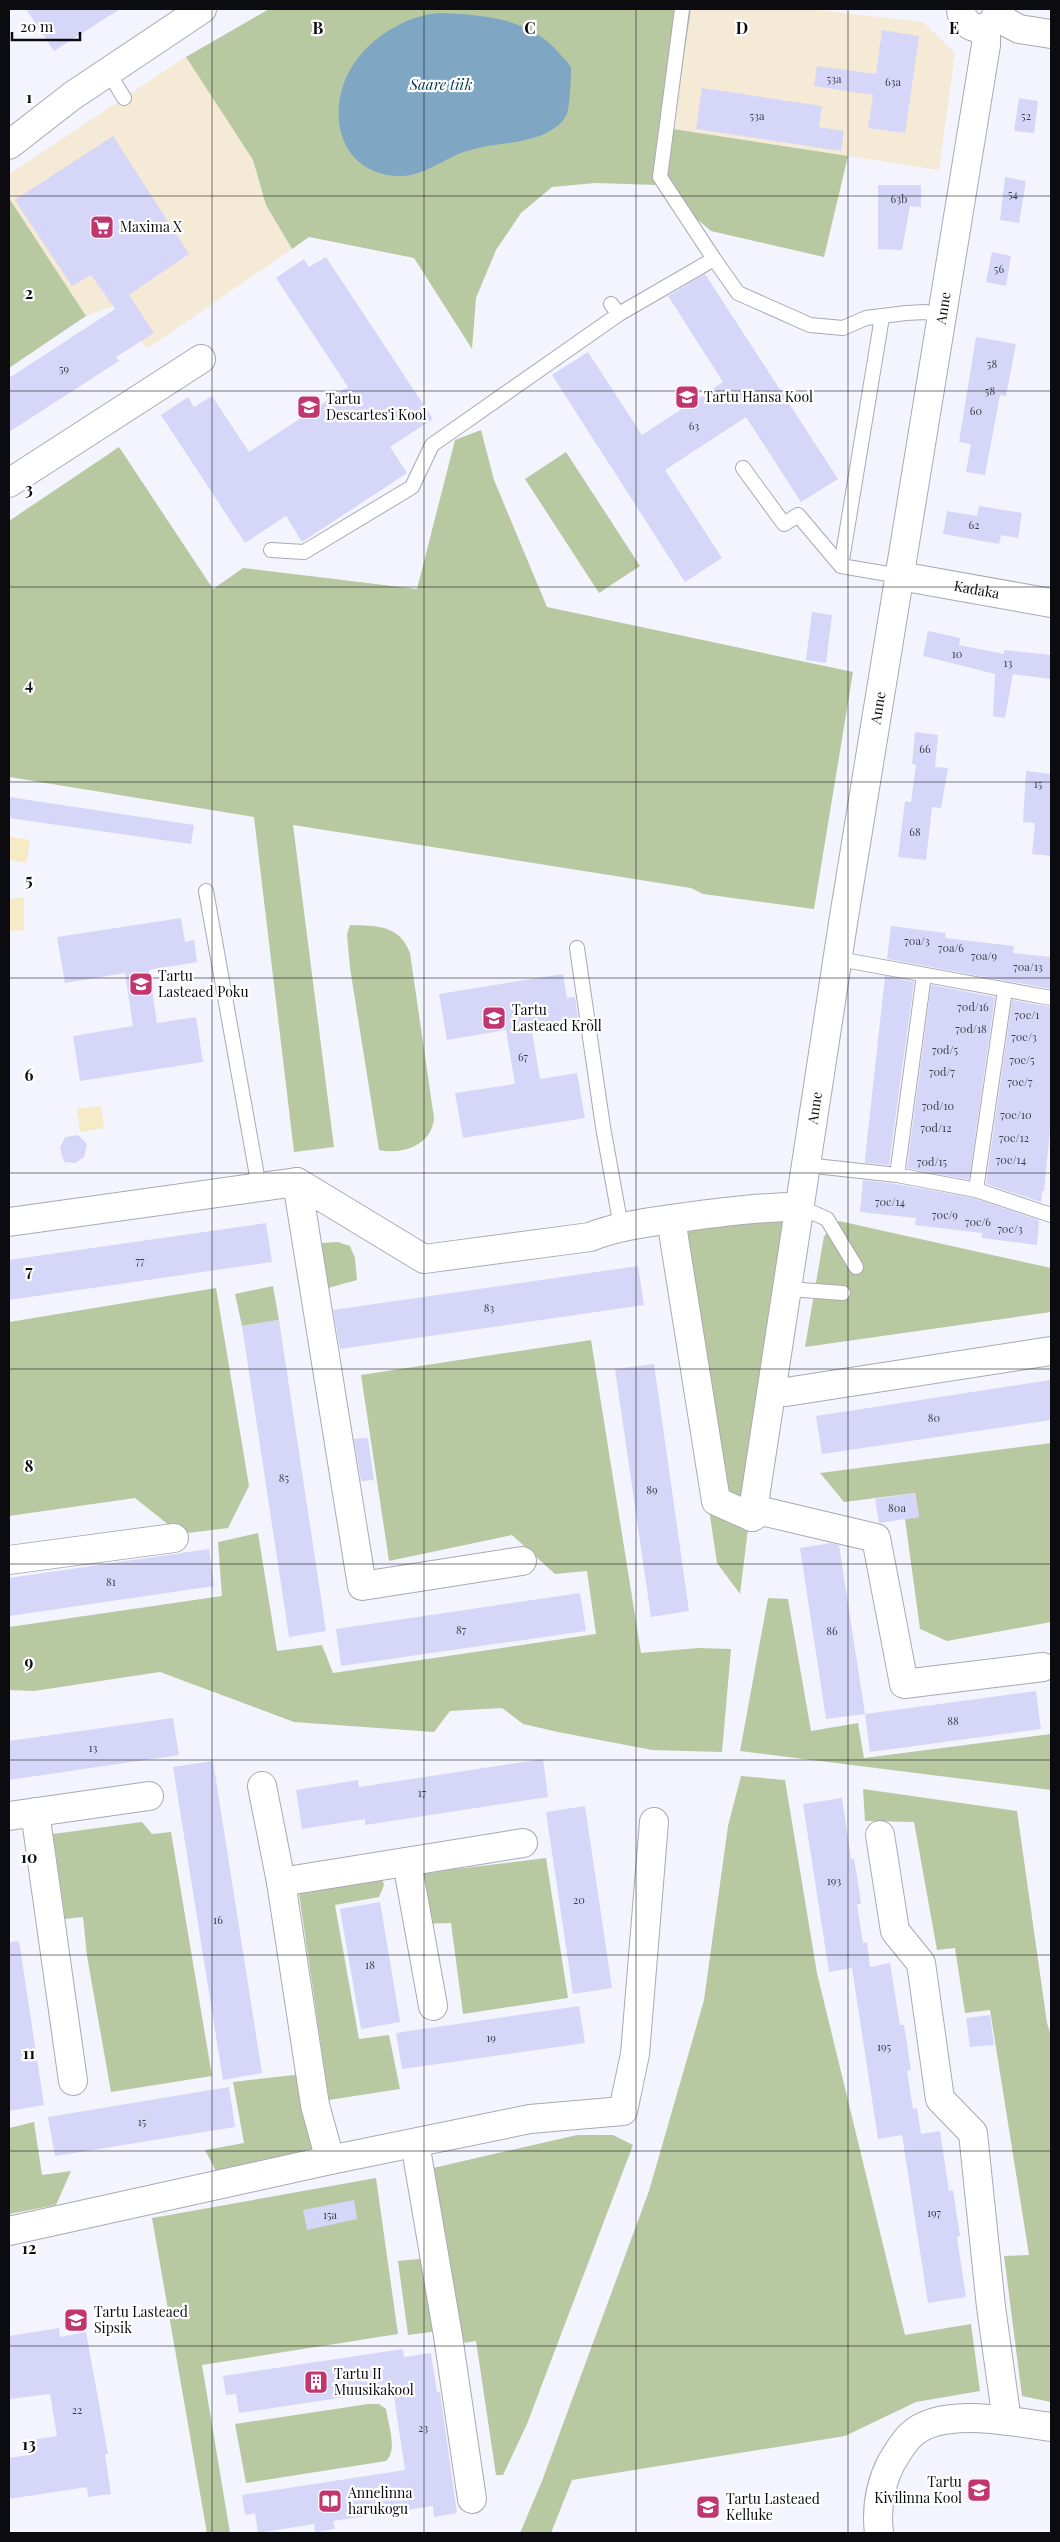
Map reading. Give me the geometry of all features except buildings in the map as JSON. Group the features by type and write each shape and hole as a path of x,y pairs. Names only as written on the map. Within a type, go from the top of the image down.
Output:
{"street":[{"path":"9,145 72,96 202,9"},
{"path":"961,9 962,17 969,26 994,18 1019,29 1051,34"},
{"name":"Anne","path":"752,1517 940,317 986,45 994,18"},
{"path":"9,483 201,359"},
{"name":"Kadaka","path":"900,576 1051,603"},
{"path":"297,1182 362,1586 522,1561"},
{"path":"9,1222 297,1182 424,1259 590,1237 621,1227 671,1219 760,1207 800,1207"},
{"path":"671,1219 716,1501 752,1517 762,1511 876,1538 904,1684 1043,1668"},
{"path":"772,1389 786,1392 1051,1352"},
{"path":"9,1560 174,1538"},
{"path":"262,1786 281,1882 315,2105 330,2160"},
{"path":"73,2081 22,1814 150,1796"},
{"path":"9,2231 330,2160 530,2120 623,2111 635,2054 654,1822"},
{"path":"880,1835 895,1931 920,1964 940,2099 973,2133 991,2307 1007,2421"},
{"path":"281,1882 523,1843"},
{"path":"407,1862 433,2006"},
{"path":"415,2143 448,2336 472,2499"},
{"path":"879,2533 878,2502 885,2475 911,2434 927,2424 961,2419 1007,2421 1051,2427"}],"lane":[{"path":"682,9 660,177 738,294 810,326 843,328 866,318 926,312 940,317"},
{"path":"108,73 124,98"},
{"path":"271,550 304,552 412,487 432,445 615,309 714,259"},
{"path":"841,566 882,317"},
{"path":"743,468 784,524 798,515 841,566 900,576"},
{"path":"206,891 259,1187"},
{"path":"577,948 603,1127 621,1227"},
{"path":"839,959 1051,998"},
{"path":"896,1175 924,975"},
{"path":"976,1190 1005,990"},
{"path":"806,1165 896,1175 976,1190 1051,1214"},
{"path":"800,1207 827,1219 856,1267"},
{"path":"788,1289 843,1293"}],"shaded area":[{"path":"691,9 809,9 923,22 955,53 939,170 673,129"},
{"path":"186,57 253,160 266,205 292,249 148,348 140,342 116,305 86,316 9,198 9,174"}],"green space":[{"path":"269,9 691,9 673,129 848,156 824,257 711,231 656,185 596,183 552,187 521,213 496,250 476,298 472,349 414,258 309,237 292,249 266,205 253,160 186,57"},
{"path":"9,198 86,316 9,368"},
{"path":"481,430 494,480 547,607 853,672 814,909 703,894 691,888 293,825 334,1147 294,1152 254,817 9,777 9,521 119,447 213,589 243,568 417,589 455,440"},
{"path":"566,452 640,566 599,593 525,479"},
{"path":"350,925 386,928 400,937 410,953 434,1118 428,1135 415,1146 406,1149 397,1151 379,1150 350,968 347,934"},
{"path":"791,1201 740,1594 717,1563 666,1221"},
{"path":"839,1221 1051,1268 1051,1312 805,1347 824,1236"},
{"path":"338,1242 350,1246 355,1258 357,1280 321,1290 316,1247 323,1243"},
{"path":"273,1286 279,1320 242,1326 235,1294"},
{"path":"216,1288 249,1486 228,1528 180,1534 135,1498 9,1516 9,1322"},
{"path":"591,1340 641,1653 698,1648 731,1649 722,1752 652,1750 558,1732 523,1724 502,1708 450,1711 434,1732 294,1722 160,1672 34,1691 9,1690 9,1627 222,1596 218,1542 258,1533 277,1651 322,1645 333,1673 596,1634 587,1571 555,1574 512,1535 389,1561 361,1375"},
{"path":"1051,1443 1051,1622 947,1641 920,1629 905,1519 919,1517 915,1493 844,1502 820,1473"},
{"path":"768,1598 788,1599 811,1731 858,1723 864,1758 1051,1734 1051,1790 740,1751"},
{"path":"741,1776 785,1780 817,1973 905,2335 971,2324 980,2391 916,2402 845,2436 572,2480 551,2533 520,2533 542,2481 649,2191 704,2000 728,1826"},
{"path":"863,1789 1017,1811 1047,2023 1051,2036 1051,2402 1022,2396 1004,2256 1029,2255 990,2010 965,2013 955,1948 937,1950 914,1822 865,1821"},
{"path":"142,1822 152,1834 171,1832 212,2076 111,2092 87,1956 83,1917 65,1919 53,1834"},
{"path":"439,1850 456,1869 546,1858 568,1998 463,2014 451,1923 422,1924 410,1855"},
{"path":"382,1878 384,1885 379,1897 335,1905 359,2039 389,2035 400,2089 329,2100 298,1887"},
{"path":"303,2074 313,2150 216,2171 205,2150 244,2143 233,2082"},
{"path":"34,2122 42,2175 71,2171 56,2205 9,2214 9,2128"},
{"path":"577,2135 613,2135 633,2145 527,2424 503,2475 496,2475 476,2341 463,2343 433,2168"},
{"path":"376,2178 398,2334 202,2365 230,2533 207,2533 152,2218"},
{"path":"429,2258 439,2331 408,2335 398,2261"},
{"path":"368,2404 379,2404 386,2409 392,2444 390,2456 386,2461 246,2483 235,2424"}],"sand":[{"path":"9,836 30,840 27,863 9,860"},
{"path":"24,897 24,930 9,931 9,899"},
{"path":"101,1106 104,1128 80,1132 77,1109"}],"water":[{"name":"Saare tiik","path":"441,13 489,17 505,21 520,25 547,41 571,68 567,113 556,127 542,135 522,141 481,147 461,153 410,175 402,176 380,173 363,165 350,152 342,136 339,118 340,99 345,80 363,52 382,35 417,17"}],"place":[{"name":"Maxima X","path":"102,227"},
{"name":"Tartu Hansa Kool","path":"687,397"},
{"name":"Tartu Descartes'i Kool","path":"309,407"},
{"name":"Tartu Lasteaed Poku","path":"141,984"},
{"name":"Tartu Lasteaed Krõll","path":"494,1018"},
{"name":"Tartu Lasteaed Sipsik","path":"76,2320"},
{"name":"Tartu II Muusikakool","path":"316,2382"},
{"name":"Tartu Kivilinna Kool","path":"979,2490"},
{"name":"Annelinna harukogu","path":"330,2501"},
{"name":"Tartu Lasteaed Kelluke","path":"708,2507"}]}
